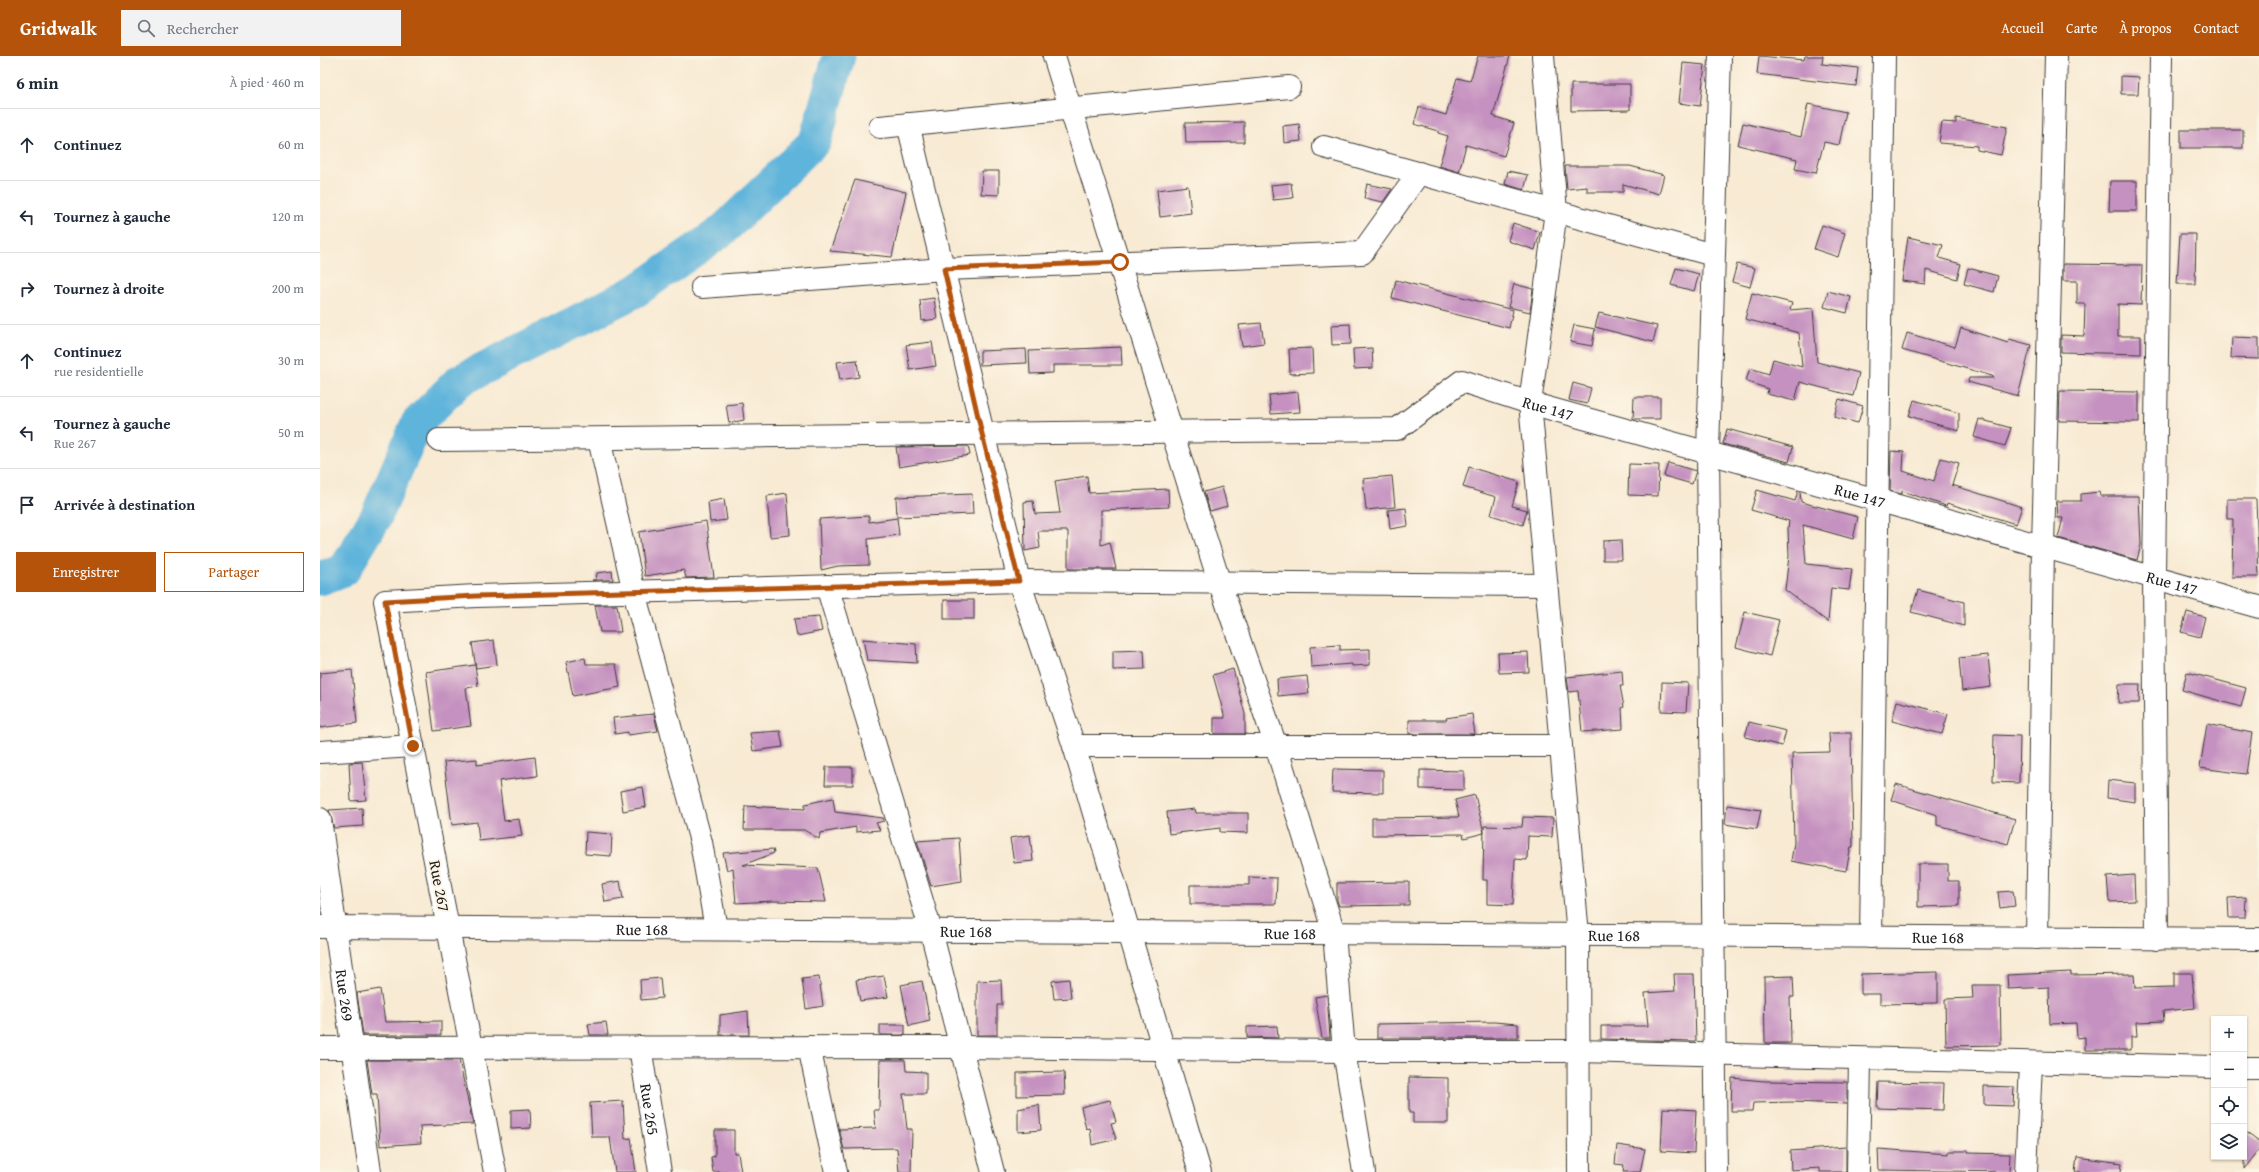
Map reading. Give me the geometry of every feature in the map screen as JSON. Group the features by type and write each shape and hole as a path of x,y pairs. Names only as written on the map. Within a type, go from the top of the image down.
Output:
{"street":[{"path":"1054,56 1174,431 1219,581 1276,746 1334,933 1344,1052 1364,1172"},
{"path":"1542,56 1556,211 1530,402 1578,935 1578,1172"},
{"path":"1716,1172 1708,451 1720,56"},
{"path":"1871,937 1884,56"},
{"path":"2037,938 2043,546 2056,56"},
{"path":"2157,939 2154,577 2161,56"},
{"path":"880,127 1289,87"},
{"path":"908,124 944,269 982,434 1019,581 1074,746 1200,1172"},
{"path":"1324,147 1713,255"},
{"path":"702,287 944,269 1362,253 1419,173"},
{"name":"Rue 147","path":"1174,431 1397,429 1462,381 1530,402 2259,607"},
{"path":"439,440 1174,431"},
{"path":"599,439 634,592 701,842 716,929"},
{"path":"634,592 1019,581 1219,581 1546,585"},
{"path":"827,586 931,931 993,1172"},
{"name":"Rue 267","path":"495,1172 385,601 476,596 634,592"},
{"path":"320,752 413,746"},
{"path":"1074,746 1561,746"},
{"name":"Rue 269","path":"320,819 328,927 352,1048 370,1172"},
{"name":"Rue 168","path":"328,927 2259,939"},
{"path":"320,1048 471,1049 961,1046 1344,1052 1578,1051 1860,1060 2211,1067"},
{"name":"Rue 265","path":"640,1047 660,1172"},
{"path":"808,1047 836,1172"},
{"path":"1858,1172 1860,1060"},
{"path":"2026,1172 2031,1064"},
{"path":"2247,1068 2259,1068"}],"building":[{"path":"1478,56 1510,56 1493,116 1514,123 1504,156 1466,145 1459,172 1439,166 1448,136 1438,133 1438,131 1414,124 1419,107 1446,115 1457,78 1470,81"},
{"path":"1759,56 1804,60 1805,56 1823,56 1822,64 1858,68 1856,86 1757,74"},
{"path":"1683,63 1705,65 1700,106 1679,103"},
{"path":"2121,76 2139,77 2138,94 2121,94"},
{"path":"1571,84 1630,84 1630,110 1571,111"},
{"path":"1808,104 1846,112 1839,145 1824,142 1816,173 1795,169 1797,159 1738,145 1743,123 1801,137"},
{"path":"1956,118 2007,127 2001,155 1977,150 1977,146 1939,143 1942,122 1956,123"},
{"path":"1244,122 1244,142 1186,143 1185,123"},
{"path":"1299,124 1301,141 1284,143 1283,126"},
{"path":"2181,130 2243,130 2243,148 2181,148"},
{"path":"1565,166 1630,166 1664,175 1659,194 1623,184 1623,192 1587,192 1587,187 1567,189"},
{"path":"982,171 999,171 999,195 981,194"},
{"path":"1508,171 1528,175 1524,190 1505,184"},
{"path":"855,180 906,192 892,257 830,251"},
{"path":"2110,181 2137,181 2137,211 2109,211"},
{"path":"1291,183 1293,198 1273,200 1271,185"},
{"path":"1367,184 1392,189 1383,202 1364,198"},
{"path":"1188,186 1191,213 1160,217 1157,190"},
{"path":"1513,223 1540,232 1535,250 1508,241"},
{"path":"1822,225 1845,233 1838,257 1814,249"},
{"path":"2180,234 2196,234 2195,284 2177,284"},
{"path":"1908,237 1943,245 1939,258 1961,264 1957,279 1926,270 1925,284 1902,281"},
{"path":"1737,264 1755,268 1750,287 1732,282"},
{"path":"2063,264 2142,265 2141,305 2118,304 2118,336 2141,336 2141,354 2061,352 2061,335 2084,336 2085,304 2077,304 2077,281 2063,281"},
{"path":"1676,268 1699,274 1694,291 1671,285"},
{"path":"1968,268 1998,276 1994,292 1964,284"},
{"path":"1396,280 1513,310 1509,328 1392,298"},
{"path":"1514,284 1533,289 1530,312 1508,307"},
{"path":"1828,291 1851,297 1847,313 1824,307"},
{"path":"1752,293 1792,303 1790,310 1813,308 1817,362 1859,373 1853,396 1800,382 1795,401 1767,394 1768,389 1746,381 1750,368 1769,374 1773,359 1802,367 1799,333 1745,319"},
{"path":"934,298 937,319 922,321 920,300"},
{"path":"1599,313 1657,326 1653,342 1595,327"},
{"path":"1261,323 1264,343 1242,346 1239,325"},
{"path":"1350,324 1351,344 1332,345 1331,325"},
{"path":"1574,325 1595,329 1592,346 1570,342"},
{"path":"1961,328 2008,343 2009,339 2031,345 2018,396 1968,382 1969,378 1994,378 1992,376 1902,350 1907,333 1955,347"},
{"path":"2232,337 2259,338 2259,359 2231,358"},
{"path":"932,342 936,366 910,370 906,345"},
{"path":"1121,347 1122,365 1053,365 1053,373 1030,374 1029,351"},
{"path":"1312,348 1313,373 1290,374 1289,349"},
{"path":"1372,348 1373,368 1354,369 1353,349"},
{"path":"1026,349 1027,363 980,365 980,351"},
{"path":"857,360 859,377 840,380 837,362"},
{"path":"1573,383 1591,388 1587,404 1569,400"},
{"path":"2060,391 2139,392 2139,422 2059,421"},
{"path":"1298,392 1300,412 1271,414 1269,395"},
{"path":"1634,397 1660,397 1660,419 1633,419"},
{"path":"1839,399 1863,406 1858,423 1834,417"},
{"path":"1914,400 1959,413 1959,431 1909,416"},
{"path":"742,403 744,420 729,423 726,405"},
{"path":"1979,419 2011,428 2005,446 1974,437"},
{"path":"1727,429 1793,447 1789,462 1723,444"},
{"path":"968,446 970,455 899,467 896,447"},
{"path":"1891,451 1904,452 1903,471 1934,481 1941,458 1959,463 1952,485 2022,507 2016,524 1947,503 1946,506 1902,491 1902,494 1890,491"},
{"path":"1668,463 1696,471 1692,484 1664,476"},
{"path":"1629,464 1659,465 1658,496 1628,495"},
{"path":"1469,467 1519,482 1512,506 1527,510 1523,525 1491,515 1496,497 1463,487"},
{"path":"1087,476 1089,493 1168,489 1169,507 1101,510 1101,545 1110,542 1116,569 1068,569 1068,531 1038,531 1040,548 1025,551 1024,502 1033,501 1035,514 1060,513 1055,481"},
{"path":"1392,476 1395,507 1366,510 1363,479"},
{"path":"1222,487 1227,506 1210,511 1204,492"},
{"path":"1757,490 1795,501 1798,491 1800,492 1801,502 1858,517 1853,539 1803,525 1806,564 1852,569 1849,590 1831,588 1828,622 1785,590 1789,556 1789,521 1751,510"},
{"path":"2099,492 2100,496 2139,496 2141,545 2137,560 2058,538 2063,518 2058,518 2057,501 2081,501 2081,494"},
{"path":"787,493 790,535 770,537 767,496"},
{"path":"972,494 973,514 897,517 896,497"},
{"path":"724,499 727,520 710,522 708,502"},
{"path":"2227,499 2256,499 2259,577 2232,577 2233,519 2227,519"},
{"path":"1406,508 1408,526 1390,529 1388,510"},
{"path":"869,516 869,522 897,518 899,535 868,539 869,565 838,566 821,570 819,519"},
{"path":"706,521 714,577 686,578 684,570 645,576 639,532"},
{"path":"1621,540 1622,560 1603,560 1603,541"},
{"path":"612,571 613,580 596,580 597,573"},
{"path":"1918,590 1964,602 1964,626 1911,612"},
{"path":"944,600 974,600 974,619 944,619"},
{"path":"595,605 617,605 621,632 600,632"},
{"path":"1745,612 1779,620 1770,656 1736,647"},
{"path":"2187,612 2205,617 2200,637 2181,632"},
{"path":"819,617 822,631 797,636 794,619"},
{"path":"863,639 916,644 917,663 867,660"},
{"path":"494,640 497,665 476,668 472,643"},
{"path":"1340,645 1340,650 1370,649 1370,665 1352,666 1352,664 1311,667 1310,647"},
{"path":"1144,650 1145,669 1113,670 1113,651"},
{"path":"1528,652 1529,672 1499,673 1498,653"},
{"path":"1988,655 1991,687 1962,691 1959,658"},
{"path":"585,658 586,664 616,664 620,687 573,696 566,662"},
{"path":"475,665 478,686 466,688 471,726 434,731 426,672"},
{"path":"1233,669 1245,714 1245,734 1214,734 1214,718 1225,718 1213,675"},
{"path":"352,670 357,723 320,728 320,673"},
{"path":"1622,671 1623,686 1620,686 1624,707 1622,708 1623,729 1582,732 1578,691 1569,692 1567,677"},
{"path":"2187,672 2246,688 2241,707 2182,690"},
{"path":"1307,676 1309,693 1278,696 1277,679"},
{"path":"1662,682 1688,683 1686,712 1661,711"},
{"path":"2119,684 2140,684 2139,703 2118,703"},
{"path":"1897,701 1948,714 1942,734 1892,721"},
{"path":"654,714 658,731 628,735 628,732 615,734 613,718"},
{"path":"1472,714 1475,734 1409,734 1409,720 1447,720 1446,718"},
{"path":"1749,722 1786,731 1782,746 1745,737"},
{"path":"2207,724 2252,733 2246,774 2200,768"},
{"path":"780,731 783,747 753,751 750,733"},
{"path":"1829,733 1851,733 1853,847 1851,847 1846,871 1791,861 1794,843 1792,753 1830,752"},
{"path":"1994,735 2020,736 2019,783 1993,782"},
{"path":"535,757 537,776 499,781 504,821 519,819 522,836 479,841 477,822 452,825 444,762 477,759 477,765"},
{"path":"362,762 366,800 351,801 349,763"},
{"path":"826,767 853,767 853,785 825,785"},
{"path":"1333,769 1383,770 1383,793 1332,792"},
{"path":"1420,770 1464,771 1464,790 1420,789"},
{"path":"2108,780 2135,783 2135,802 2107,798"},
{"path":"1896,784 2015,819 2008,844 1937,825 1937,815 1891,800"},
{"path":"643,787 646,807 623,811 620,791"},
{"path":"1475,795 1484,833 1464,838 1463,834 1372,835 1372,818 1459,817 1455,800"},
{"path":"833,798 835,812 883,818 884,821 876,823 880,830 856,832 856,827 820,833 819,839 804,830 744,830 745,806 805,809 805,804"},
{"path":"1727,805 1761,810 1757,829 1725,824"},
{"path":"362,808 363,826 334,828 329,810"},
{"path":"1195,809 1196,813 1248,813 1248,833 1220,832 1220,828 1169,834 1167,812"},
{"path":"1523,817 1553,818 1552,837 1528,836 1527,860 1515,859 1513,905 1487,904 1487,880 1483,880 1484,826 1522,827"},
{"path":"586,832 612,834 611,856 585,854"},
{"path":"1030,835 1033,861 1014,863 1010,838"},
{"path":"959,838 962,881 931,886 917,841"},
{"path":"773,849 774,853 743,865 818,868 826,902 772,901 736,903 733,868 727,870 723,853"},
{"path":"1918,864 1948,864 1948,881 1959,881 1959,906 1918,907"},
{"path":"2134,875 2135,901 2109,902 2107,877"},
{"path":"1249,877 1277,878 1276,904 1190,904 1190,885 1249,885"},
{"path":"620,881 623,899 605,902 602,884"},
{"path":"1409,882 1409,905 1339,906 1337,900 1337,883"},
{"path":"2013,891 2015,906 2000,908 1998,892"},
{"path":"2246,897 2245,918 2229,918 2228,898"},
{"path":"1938,972 1938,1003 1880,1004 1880,994 1861,994 1861,974"},
{"path":"2071,972 2071,975 2134,974 2135,988 2174,987 2174,973 2192,973 2195,1008 2163,1011 2164,1021 2136,1022 2137,1037 2131,1037 2131,1050 2085,1050 2085,1037 2077,1038 2076,1023 2050,1024 2049,987 2008,989 2007,975"},
{"path":"1674,974 1694,974 1696,1041 1601,1039 1601,1026 1648,1026 1645,993 1675,991"},
{"path":"884,976 888,997 860,1001 856,980"},
{"path":"1793,976 1794,997 1790,997 1791,1043 1765,1043 1764,977"},
{"path":"819,977 823,1006 806,1009 802,979"},
{"path":"660,978 662,998 641,1000 640,980"},
{"path":"1069,979 1071,998 1054,999 1052,981"},
{"path":"1001,980 1002,1005 997,1005 997,1035 977,1035 977,981"},
{"path":"922,981 930,1021 909,1026 901,985"},
{"path":"1972,985 2000,985 2001,1045 1946,1046 1945,999 1973,998"},
{"path":"380,989 385,1022 441,1021 441,1035 363,1035 357,993"},
{"path":"1327,995 1330,1038 1322,1038 1315,997"},
{"path":"748,1011 749,1035 720,1035 720,1015"},
{"path":"606,1022 608,1035 590,1035 588,1024"},
{"path":"1494,1022 1518,1024 1518,1038 1377,1038 1377,1024"},
{"path":"880,1025 905,1025 905,1035 880,1035"},
{"path":"1277,1026 1278,1038 1247,1037 1247,1027"},
{"path":"367,1060 459,1060 473,1124 420,1126 421,1143 380,1146 377,1094 372,1094"},
{"path":"880,1060 905,1060 906,1071 926,1072 926,1094 903,1094 907,1129 912,1129 911,1172 899,1172 897,1148 844,1149 839,1129 876,1128 874,1110 879,1110"},
{"path":"1064,1072 1065,1095 1017,1096 1017,1073"},
{"path":"1409,1077 1448,1078 1448,1123 1413,1123 1413,1113 1409,1113"},
{"path":"1732,1078 1764,1081 1847,1082 1847,1104 1791,1102 1753,1103 1752,1111 1731,1111"},
{"path":"1878,1082 1944,1083 1943,1110 1877,1108"},
{"path":"1984,1086 2014,1087 2013,1106 1984,1105"},
{"path":"1110,1100 1116,1122 1111,1123 1116,1139 1092,1145 1090,1128 1086,1129 1081,1107"},
{"path":"623,1101 625,1139 631,1138 636,1172 615,1172 610,1137 592,1137 590,1103"},
{"path":"1039,1105 1041,1130 1018,1132 1018,1109"},
{"path":"1663,1108 1696,1110 1694,1153 1661,1151"},
{"path":"530,1109 531,1128 511,1129 511,1110"},
{"path":"715,1130 734,1130 734,1153 738,1153 741,1172 713,1172 711,1157 715,1156"},
{"path":"2247,1133 2259,1142 2259,1150 2244,1169 2244,1160 2247,1160"},
{"path":"1617,1145 1645,1149 1640,1172 1623,1172 1624,1165 1615,1164"},
{"path":"1846,1147 1846,1172 1820,1172 1820,1168 1791,1170 1790,1151"},
{"path":"1878,1149 1949,1154 1949,1151 1968,1151 1968,1153 2010,1154 2009,1172 1879,1170"},
{"path":"2077,1157 2122,1163 2121,1172 2075,1172"}],"waterway":[{"path":"320,579 344,570 376,517 417,423 459,381 636,291 722,231 815,141 839,56"}],"route":[{"path":"413,746 385,601 476,596 1019,581 982,434 944,269 1120,262"}]}
